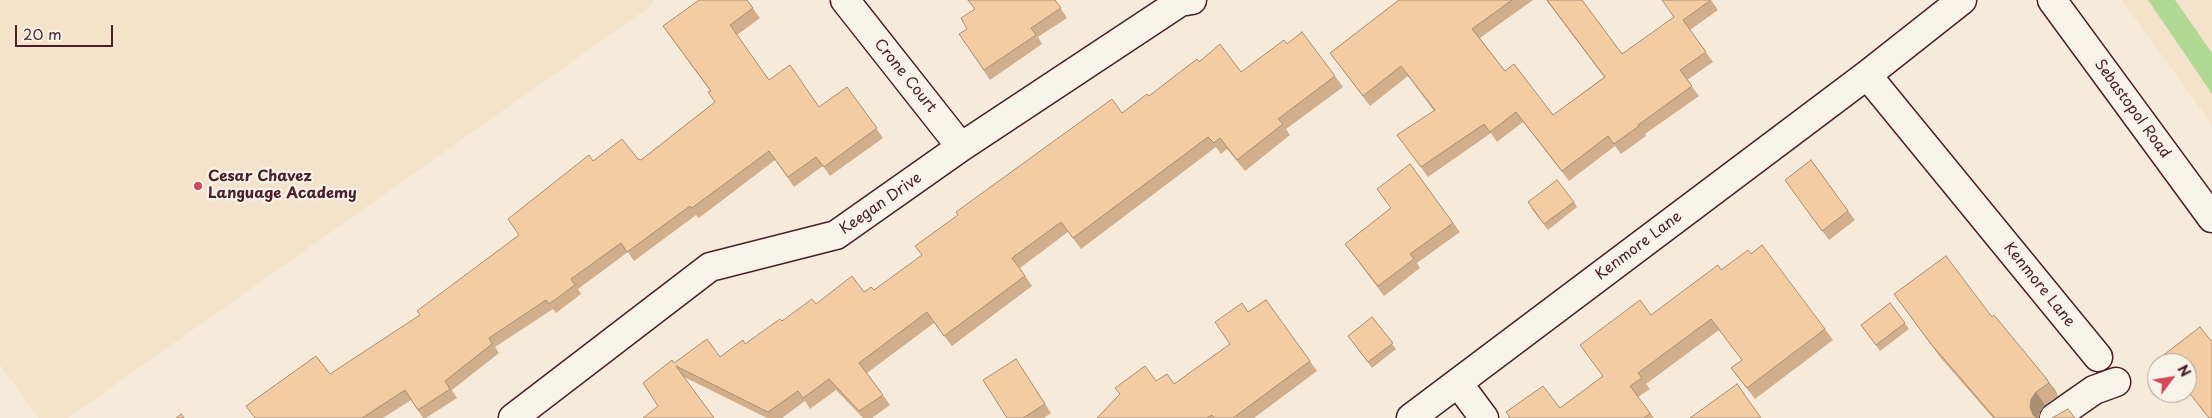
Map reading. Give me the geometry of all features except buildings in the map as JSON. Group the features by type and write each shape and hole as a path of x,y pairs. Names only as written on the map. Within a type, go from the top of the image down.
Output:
{"street":[{"name":"Keegan Drive","path":"513,418 710,268 836,235 961,147 1180,2 1192,0"},
{"name":"Kenmore Lane","path":"1411,418 1867,75 1962,0"},
{"name":"Sebastopol Road","path":"2052,0 2212,218"},
{"name":"Crone Court","path":"846,2 961,147"},
{"name":"Kenmore Lane","path":"1867,75 2098,357"},
{"path":"1458,382 1484,418"},
{"path":"2054,418 2094,390 2116,382"}],"shaded area":[{"name":"Cesar Chavez Language Academy","path":"0,0 654,0 648,8 68,418 39,418 0,365"},
{"path":"2122,0 2212,0 2212,125"}],"green space":[{"path":"2148,0 2175,0 2212,53 2212,94"}],"place":[{"name":"Cesar Chavez Language Academy","path":"198,186"}]}
